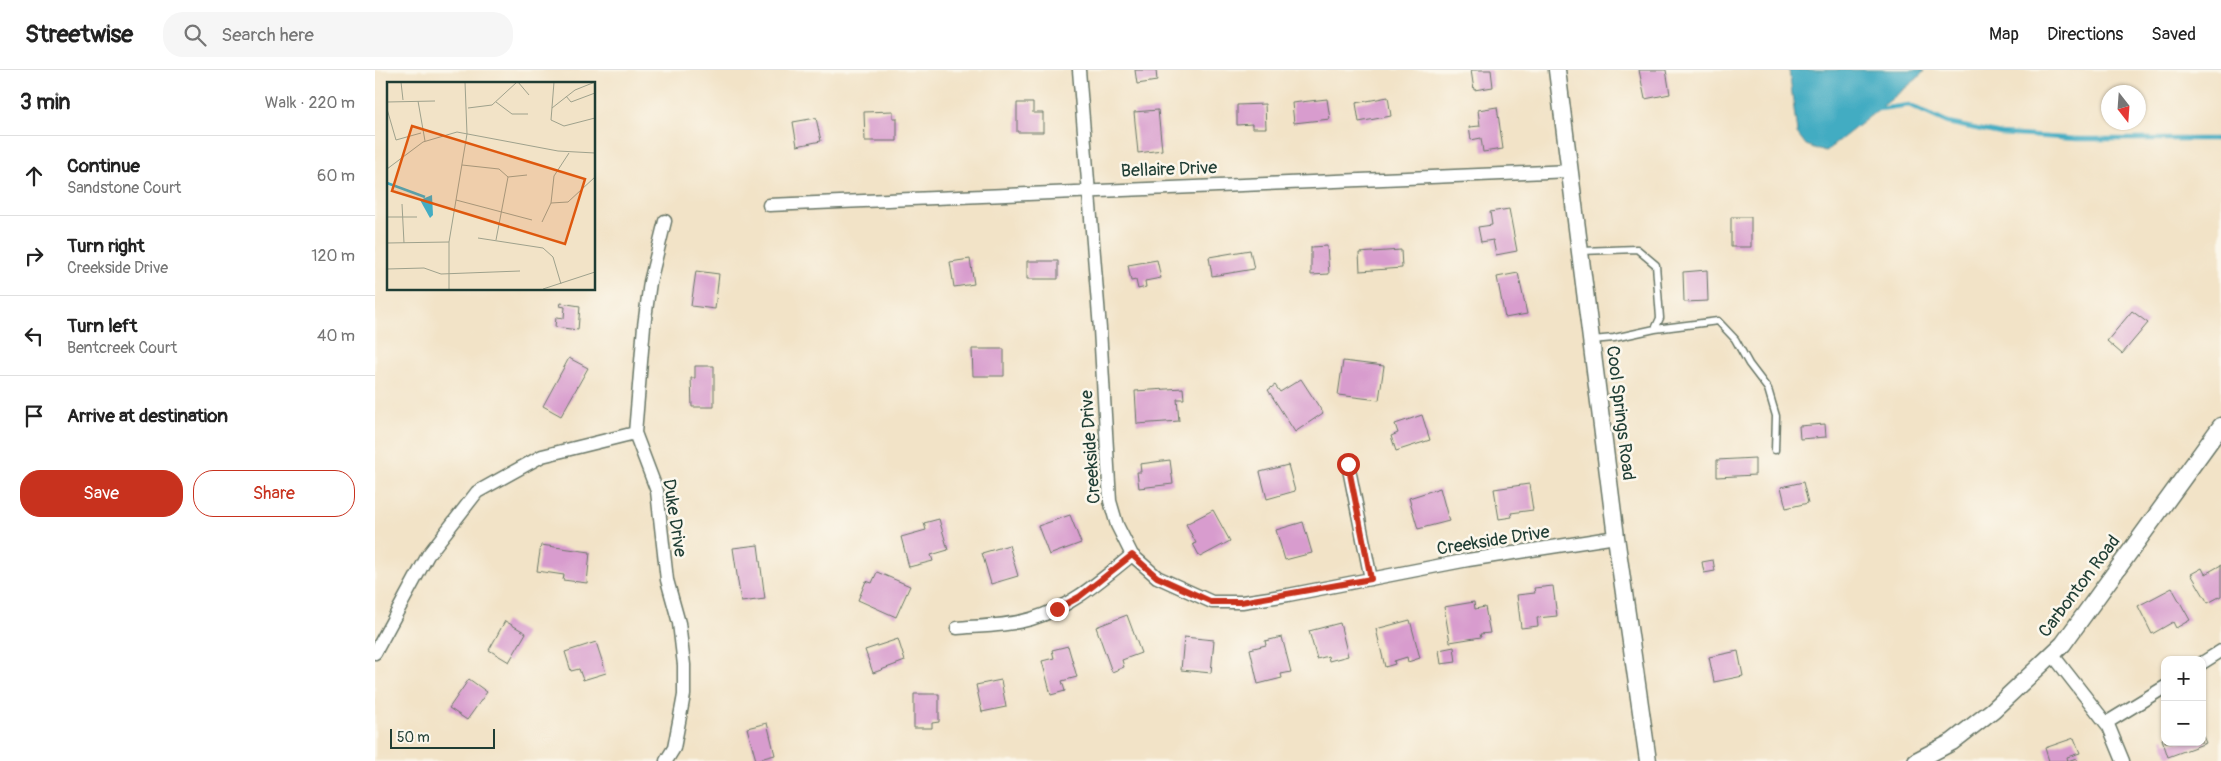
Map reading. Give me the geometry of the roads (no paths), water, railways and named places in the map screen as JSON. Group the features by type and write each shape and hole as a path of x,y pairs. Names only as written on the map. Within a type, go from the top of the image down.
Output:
{"street":[{"name":"Creekside Drive","path":"1079,70 1100,329 1110,501 1117,525 1132,555 1157,577 1212,602 1241,602 1468,560 1616,537"},
{"name":"Cool Springs Road","path":"1557,70 1616,537 1648,761"},
{"name":"Bellaire Drive","path":"769,205 1571,171"},
{"name":"Duke Drive","path":"665,221 648,300 635,433 657,491 667,580 679,623 684,695 674,748 666,761"},
{"name":"Carbonton Road","path":"1916,761 1952,742 1993,710 2069,636 2221,426"},
{"path":"375,653 428,555 477,492 542,456 635,433"},
{"path":"1348,464 1371,579"},
{"path":"957,628 1030,620 1057,609 1079,597 1132,555"},
{"path":"2206,660 2221,651"},
{"path":"2052,654 2106,723 2123,761"},
{"path":"2106,723 2161,689"}],"lane":[{"path":"1581,251 1637,249 1656,265 1660,318 1655,329"},
{"path":"1592,340 1718,321 1735,339 1749,364 1768,389 1776,416 1775,450"}],"water":[{"path":"1789,70 1924,71 1918,78 1825,152 1806,145 1797,133"}],"waterway":[{"path":"1877,105 1879,109 1909,105 1948,123 2001,134 2077,139 2221,139"}]}
